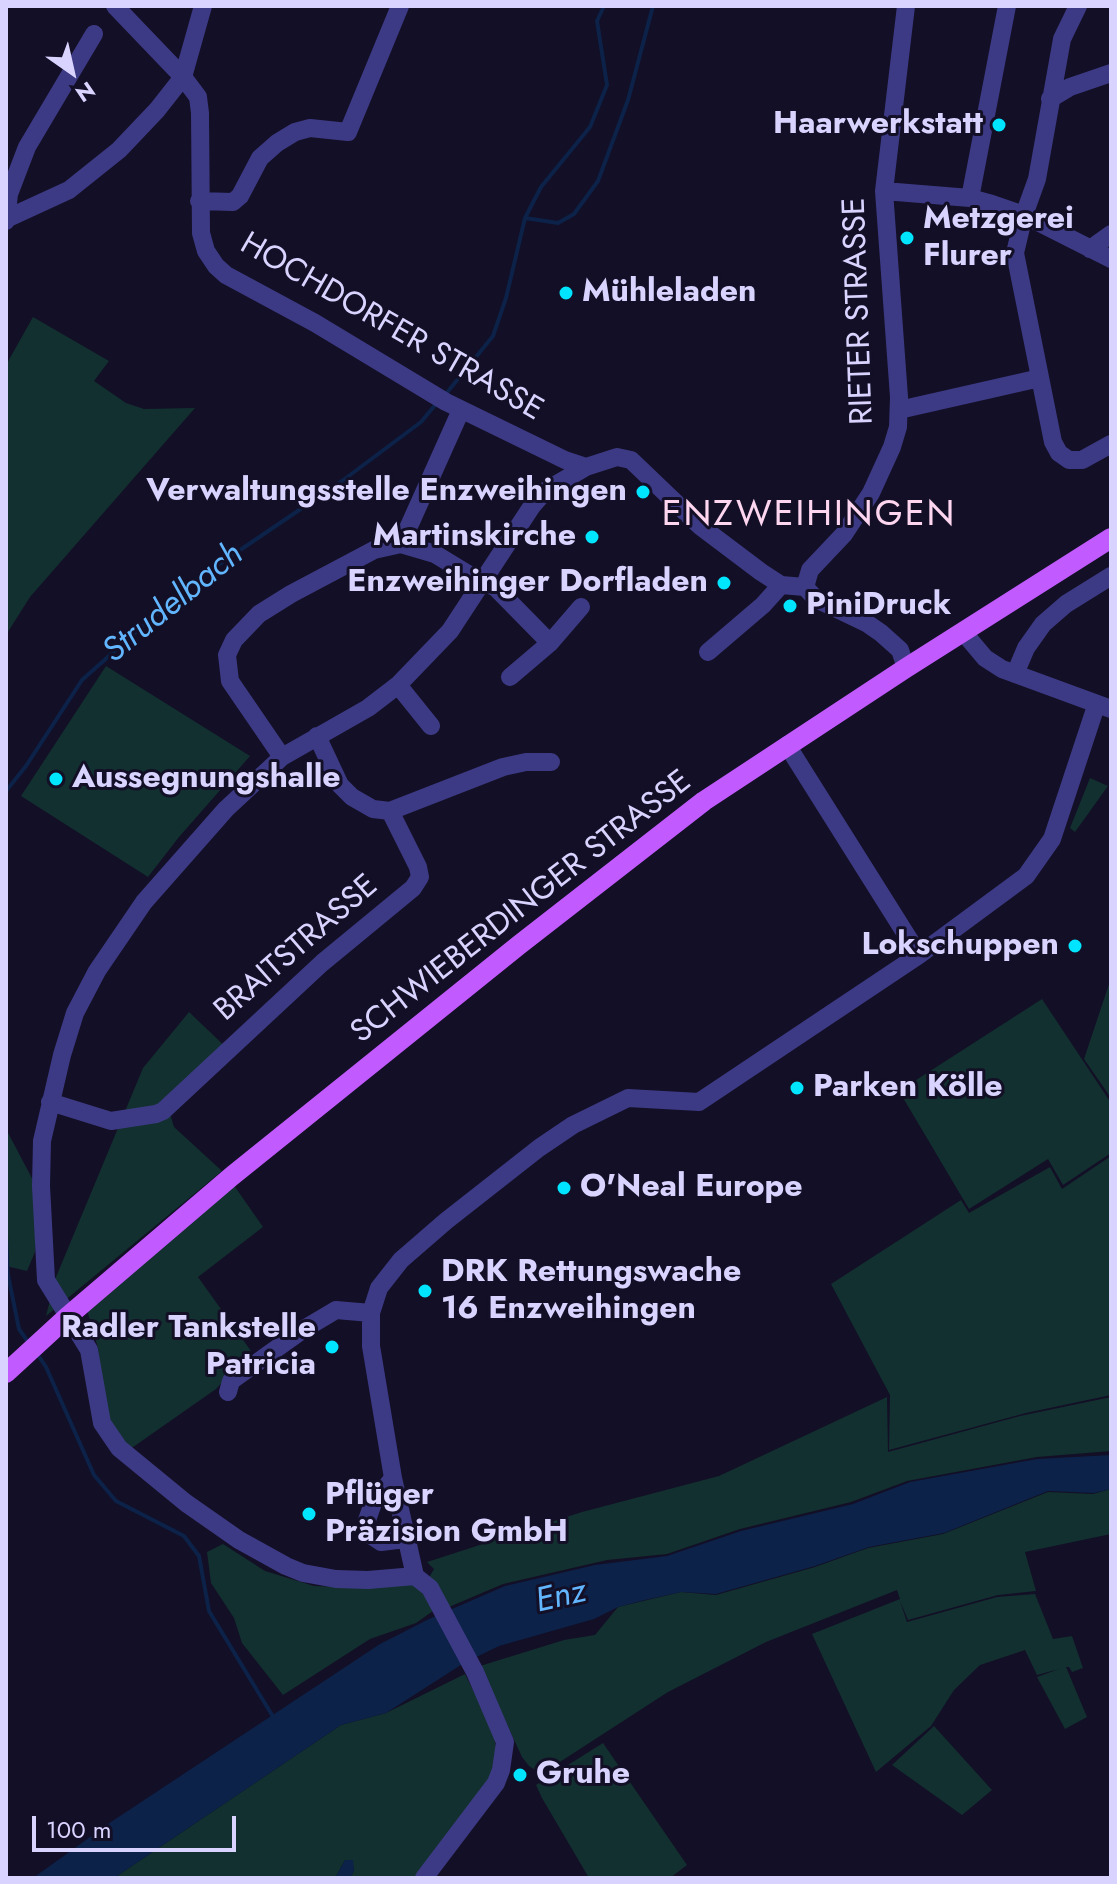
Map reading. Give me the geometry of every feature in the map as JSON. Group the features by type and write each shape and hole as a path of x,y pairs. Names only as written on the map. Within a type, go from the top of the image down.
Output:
{"main road":[{"name":"SCHWIEBERDINGER STRASSE","path":"6,1373 232,1176 704,801 1111,538"}],"street":[{"name":"HOCHDORFER STRASSE","path":"115,6 198,97 201,233 206,251 226,275 315,323 454,406 565,460 586,467"},
{"path":"6,220 69,190 119,150 157,110 183,77 203,6"},
{"path":"199,201 233,202 240,196 260,158 295,132 310,128 348,132 400,6"},
{"name":"RIETER STRASSE","path":"805,587 810,570 844,534 876,484 892,447 899,410 884,191 906,6"},
{"path":"970,198 1007,6"},
{"path":"1078,6 1062,39 1035,190 1024,215 1015,253 1053,442 1059,453 1069,460 1082,460 1111,444"},
{"path":"6,220 9,194 27,147 94,34"},
{"path":"1050,99 1070,87 1111,73"},
{"path":"884,191 970,198 1024,215 1111,259"},
{"path":"1090,249 1111,234"},
{"path":"899,410 1040,378"},
{"path":"401,544 454,406"},
{"path":"415,1576 368,1580 336,1579 303,1573 239,1540 186,1503 132,1460 110,1437 100,1416 89,1350 46,1280 41,1186 42,1141 66,1036 97,971 168,872 236,799 282,757 368,708 398,685 450,631 512,533 545,491 586,467 617,457 631,460 700,526 781,585 805,587 816,599 868,624 891,641 900,650 906,668"},
{"path":"282,757 230,681 227,655 234,640 259,614 374,550 401,544 435,554 495,587 550,643"},
{"path":"1015,674 1026,648 1043,624 1066,604 1111,576"},
{"path":"708,652 763,605 781,585"},
{"path":"510,677 550,643 581,607"},
{"path":"424,1878 481,1805 501,1770 505,1742 475,1672 441,1608 430,1588 415,1576 393,1478 371,1346 371,1313 379,1288 401,1260 539,1148 573,1125 628,1098 699,1102 919,955 1026,876 1044,852 1103,708 1015,674 985,658 964,633"},
{"path":"398,685 431,726"},
{"path":"317,736 340,785 352,797 373,809 390,811 503,767 526,762 551,762"},
{"path":"787,745 919,955"},
{"name":"BRAITSTRASSE","path":"50,1102 111,1121 163,1111 322,963 413,888 420,877 418,867 390,811"},
{"path":"228,1392 231,1381 336,1310 371,1313"},
{"path":"393,1478 373,1503 366,1523 369,1534 381,1542 405,1539"}],"green space":[{"path":"33,317 109,361 94,381 126,403 144,409 195,408 30,597 6,635 6,365"},
{"path":"106,666 250,756 148,877 21,796"},
{"path":"1090,778 1108,786 1075,832 1070,828"},
{"path":"1111,978 1111,1098 1084,1059"},
{"path":"1042,999 1111,1103 1111,1153 1063,1185 1048,1159 969,1209 899,1091"},
{"path":"189,1012 231,1052 169,1110 174,1127 222,1171 46,1316 56,1277 143,1068"},
{"path":"6,1129 35,1184 35,1252 27,1271 6,1266"},
{"path":"1111,1156 1111,1395 1026,1413 889,1450 890,1395 831,1284 961,1200 969,1213 1050,1167 1062,1189"},
{"path":"233,1184 263,1227 198,1277 251,1351 216,1389 126,1452 104,1413 98,1348 87,1310"},
{"path":"887,1397 888,1452 1020,1416 1111,1397 1111,1451 1037,1457 907,1481 851,1502 740,1529 667,1554 607,1560 503,1584 449,1607 428,1579 434,1569 427,1562 582,1512 719,1476"},
{"path":"1111,1489 1111,1534 1025,1552 1036,1591 998,1595 908,1620 900,1601 907,1622 997,1597 1035,1594 1053,1639 1072,1636 1083,1668 1072,1672 1066,1667 1087,1717 1065,1729 1037,1677 1059,1669 1037,1675 1025,1650 980,1665 954,1690 931,1726 876,1772 812,1634 900,1599 897,1590 766,1642 668,1692 549,1769 538,1772 522,1757 480,1666 564,1640 595,1635 618,1607 681,1592 716,1595 815,1567 868,1548 943,1534 1048,1492 1093,1494"},
{"path":"223,1544 265,1571 314,1586 369,1588 404,1583 414,1585 433,1611 416,1623 370,1639 283,1695 242,1643 234,1618 211,1583 207,1552"},
{"path":"465,1674 494,1732 497,1760 488,1783 424,1878 350,1878 354,1871 352,1860 345,1860 335,1878 114,1878 341,1725 386,1713"},
{"path":"934,1726 992,1790 962,1815 892,1765"},
{"path":"603,1743 687,1865 670,1878 589,1878 542,1798 536,1785"}],"water":[{"name":"Enz","path":"1111,1455 1111,1489 1094,1493 1048,1491 944,1533 869,1547 716,1594 681,1592 645,1600 618,1607 594,1619 499,1646 464,1663 386,1713 341,1725 114,1878 33,1878 111,1822 380,1644 505,1586 595,1565 667,1556 741,1531 853,1504 910,1482 1037,1459"},
{"path":"345,1860 353,1860 354,1871 350,1878 335,1878"}],"waterway":[{"name":"Strudelbach","path":"445,395 493,336 506,298 525,218 541,187 590,127 607,85 597,21 604,6"},
{"path":"525,218 558,223 574,214 598,181 628,100 653,6"},
{"name":"Strudelbach","path":"6,791 82,680 190,584 342,481 421,422 436,404"},
{"name":"Strudelbach","path":"6,1236 8,1275 19,1329 28,1342"},
{"name":"Strudelbach","path":"36,1352 46,1367 94,1475 116,1501 184,1536 199,1556 209,1611 275,1720"}],"place":[{"name":"Haarwerkstatt","path":"999,125"},
{"name":"Metzgerei Flurer","path":"907,238"},
{"name":"Mühleladen","path":"566,293"},
{"name":"Verwaltungsstelle Enzweihingen","path":"643,492"},
{"name":"Martinskirche","path":"592,537"},
{"name":"Enzweihinger Dorfladen","path":"724,583"},
{"name":"PiniDruck","path":"790,606"},
{"name":"Aussegnungshalle","path":"56,779"},
{"name":"Lokschuppen","path":"1075,946"},
{"name":"Parken Kölle","path":"797,1088"},
{"name":"O'Neal Europe","path":"564,1188"},
{"name":"DRK Rettungswache 16 Enzweihingen","path":"425,1291"},
{"name":"Radler Tankstelle Patricia","path":"332,1347"},
{"name":"Pflüger Präzision GmbH","path":"309,1514"},
{"name":"Gruhe","path":"520,1775"}],"district":[{"name":"ENZWEIHINGEN","path":"809,516"}]}
